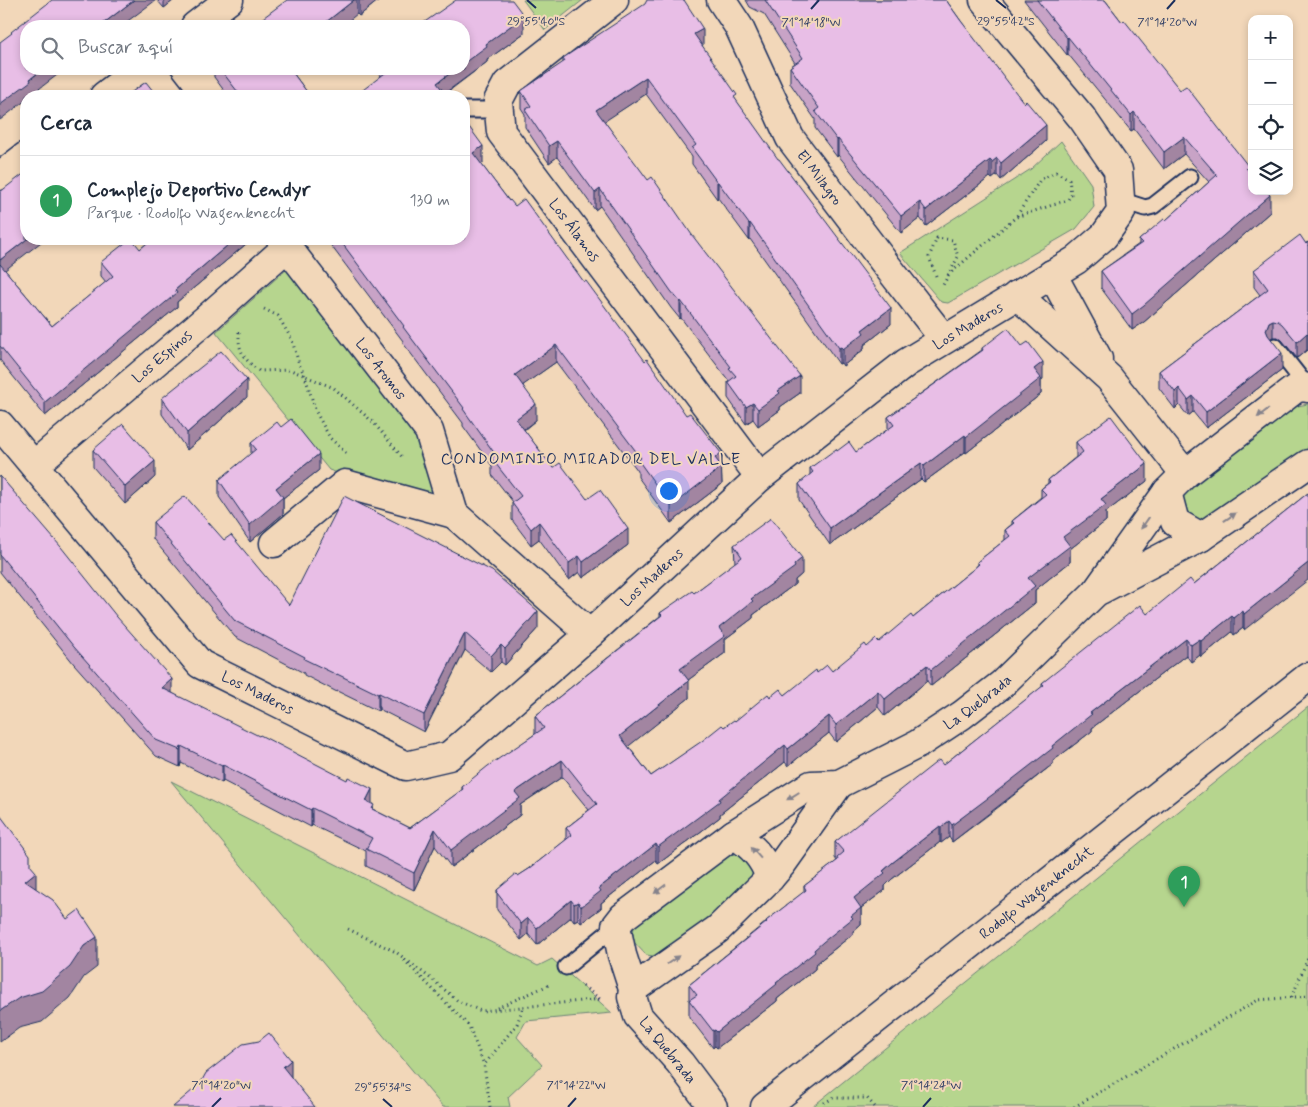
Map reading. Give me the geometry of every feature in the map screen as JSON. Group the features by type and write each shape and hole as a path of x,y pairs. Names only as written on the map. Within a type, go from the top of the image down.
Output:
{"street":[{"path":"203,20 230,0"},
{"name":"Los Álamos","path":"614,0 507,84 498,101 501,132 760,477"},
{"name":"El Milagro","path":"721,0 739,26 790,138 944,339"},
{"name":"Los Maderos","path":"0,425 200,664 406,766 449,756 590,634 760,477 906,363 1076,260 1104,236 1121,212 1118,170 1082,118 984,0"},
{"path":"112,90 131,75"},
{"path":"155,75 166,90"},
{"path":"0,176 20,161"},
{"name":"Los Espinos","path":"34,464 206,320 282,245"},
{"name":"Los Aromos","path":"286,245 429,431 454,514"},
{"path":"1052,274 1109,378 1176,483 1175,522 1201,537"},
{"path":"1017,295 1109,378"},
{"name":"La Quebrada","path":"713,1107 680,1063 638,1016 616,926 623,917 734,834 811,786 839,784 918,744 962,716 1002,684 1096,592 1176,483 1288,394 1295,389 1306,387"},
{"name":"La Quebrada","path":"1096,592 1201,537 1308,464"},
{"path":"274,543 345,484 454,514 590,634"},
{"name":"Rodolfo Wagenknecht","path":"764,1107 1308,677"},
{"name":"La Quebrada","path":"633,993 718,929 770,878 839,784"},
{"path":"734,834 748,844 765,863 770,878"}],"lane":[{"path":"470,110 499,110"},
{"path":"1120,200 1145,208 1153,206 1190,177"},
{"path":"1275,346 1306,387"},
{"path":"566,967 616,926"}],"path":[{"path":"948,275 958,257 953,240 937,238 929,257 942,290 948,275 1016,216 1040,180 1056,172 1069,179 1071,194 1068,200 1016,216"},
{"path":"256,310 263,308 278,316 292,340 299,364 305,376"},
{"path":"240,324 239,343 244,359 259,371 291,370 334,388 373,422 406,462"},
{"path":"348,929 396,952 458,1001 481,1011 600,999 633,993"},
{"path":"396,952 469,1026 484,1064 490,1107"},
{"path":"1292,997 1308,958"},
{"path":"577,982 600,999"},
{"path":"493,1010 553,984"},
{"path":"1074,1107 1258,1000 1308,996"},
{"path":"484,1064 517,1024 523,1007"},
{"path":"817,1107 833,1098 867,1098 875,1107"}],"green space":[{"path":"523,0 583,0 545,30"},
{"path":"1061,141 1091,184 1094,207 1076,229 948,303 941,302 900,253 1031,169"},
{"path":"290,266 420,438 434,501 329,470 216,332"},
{"path":"1308,404 1308,459 1214,528 1179,516 1181,493 1287,408"},
{"path":"1308,707 1308,1107 812,1107"},
{"path":"171,781 538,966 552,959 612,1013 526,1021 517,1037 542,1065 508,1097 510,1107 443,1107"},
{"path":"735,854 751,864 755,882 662,957 646,955 632,940 634,927 716,858"}],"building":[{"path":"52,0 134,0 108,20 26,20"},
{"path":"287,0 354,0 329,20 260,20"},
{"path":"456,0 512,0 524,16 486,44 487,46 470,59 470,20 428,20"},
{"path":"647,0 684,0 703,29 694,34 737,95 734,97 778,159 891,308 862,330 864,333 843,349 839,348 750,223 692,148 696,145 646,77 596,110 648,180 652,177 692,235 800,376 778,391 780,393 758,409 753,403 746,407 728,382 736,376 729,368 731,367 681,301 671,291 600,189 595,193 557,141 549,146 525,110 531,106 521,91 565,61 563,58 645,4"},
{"path":"765,0 946,0 1024,103 1026,101 1046,125 1001,163 997,158 992,162 990,160 926,210 920,202 901,216 815,111 819,108 790,67 803,58"},
{"path":"1037,0 1105,0 1122,22 1124,20 1180,90 1186,86 1248,166 1246,168 1248,170 1248,195 1270,195 1132,314 1101,271 1142,243 1139,240 1164,219 1166,220 1217,175 1184,137 1164,152 1134,112 1131,115"},
{"path":"20,25 20,75 35,75 30,79 31,81 0,104 0,42"},
{"path":"225,75 294,75 306,90 236,90"},
{"path":"382,75 448,75 437,83 442,90 363,90"},
{"path":"146,82 152,90 135,90"},
{"path":"470,128 483,146 473,153 509,201 515,206 524,199 584,282 586,281 645,361 647,359 686,415 690,413 721,453 715,458 722,467 671,506 638,460 641,458 556,345 515,375 536,404 516,419 553,468 560,463 587,499 600,490 628,529 583,562 579,556 569,563 539,522 531,529 512,503 521,496 492,459 495,454 464,408 343,245 470,245"},
{"path":"20,177 20,244 0,260 0,192"},
{"path":"1300,235 1306,244 1308,242 1308,334 1297,342 1278,321 1273,320 1269,322 1266,330 1268,335 1282,353 1206,412 1193,396 1188,400 1179,388 1175,392 1159,371 1268,289 1254,270"},
{"path":"122,245 137,245 140,249 145,245 228,245 175,290 177,293 45,402 0,346 0,264 52,326 113,276 101,262"},
{"path":"1008,328 1022,346 1028,342 1043,362 1034,369 1041,378 966,437 965,435 924,466 921,463 830,528 799,484 813,472 810,468 849,442 856,452 894,425 888,417 983,350 982,348"},
{"path":"221,351 247,380 187,433 162,398"},
{"path":"1111,416 1147,464 1101,499 1106,505 1063,537 1070,546 1028,578 1035,586 931,670 927,665 885,699 878,691 836,725 829,716 788,749 785,745 719,799 720,801 658,847 656,844 599,888 601,891 581,907 578,902 574,904 571,900 537,928 528,918 521,924 497,893 497,890 516,874 518,876 529,869 572,835 566,828 597,804 562,760 515,792 520,798 451,850 435,829 414,873 366,849 372,838 312,808 311,810 223,765 181,746 180,750 156,740 74,647 0,555 0,476 61,547 117,617 172,679 162,688 260,735 347,780 348,777 372,789 366,801 374,805 372,809 410,828 463,789 462,787 488,766 544,728 535,716 662,615 660,613 692,591 694,593 742,557 734,545 771,518 802,558 794,565 795,567 751,599 753,601 719,628 725,636 680,669 689,681 620,736 651,776 722,725 724,727 735,721 768,694 770,697 780,689 785,695 816,670 817,673 827,665 832,671 865,644 867,647 876,639 879,642 911,615 913,618 971,571 979,564 977,562 1010,536 1005,530 1014,523 1012,521 1046,494 1041,489 1050,482 1048,480 1083,452 1076,442"},
{"path":"291,419 319,454 276,488 283,497 250,525 219,480 256,449 251,443 277,422 281,427"},
{"path":"123,424 155,461 125,487 93,450"},
{"path":"1308,493 1308,563 1244,614 1243,611 1234,618 1232,616 1201,641 1200,639 1191,645 1186,639 1090,713 1092,714 1052,746 1053,748 1000,789 952,825 949,821 940,826 892,863 883,871 885,873 854,898 861,908 851,916 853,918 823,942 814,950 815,952 777,984 717,1032 713,1031 689,1000 697,995 689,985 806,890 804,886 838,860 837,858 844,852 835,842 939,760 943,765 1044,685 1042,683 1140,605 1147,614 1190,579 1194,584"},
{"path":"185,496 224,540 231,535 289,605 344,496 492,571 538,611 505,649 501,645 491,656 465,633 424,715 304,659 305,657 235,621 153,522"},
{"path":"0,815 30,855 30,865 36,872 25,881 53,900 67,919 79,910 97,937 84,946 70,967 42,991 19,998 0,1011"},
{"path":"269,1033 291,1060 283,1067 315,1107 173,1107 200,1084 206,1073 243,1044 259,1041"}],"place":[{"name":"Complejo Deportivo Cendyr","path":"1184,907"}],"district":[{"name":"CONDOMINIO MIRADOR DEL VALLE","path":"591,458"}]}
